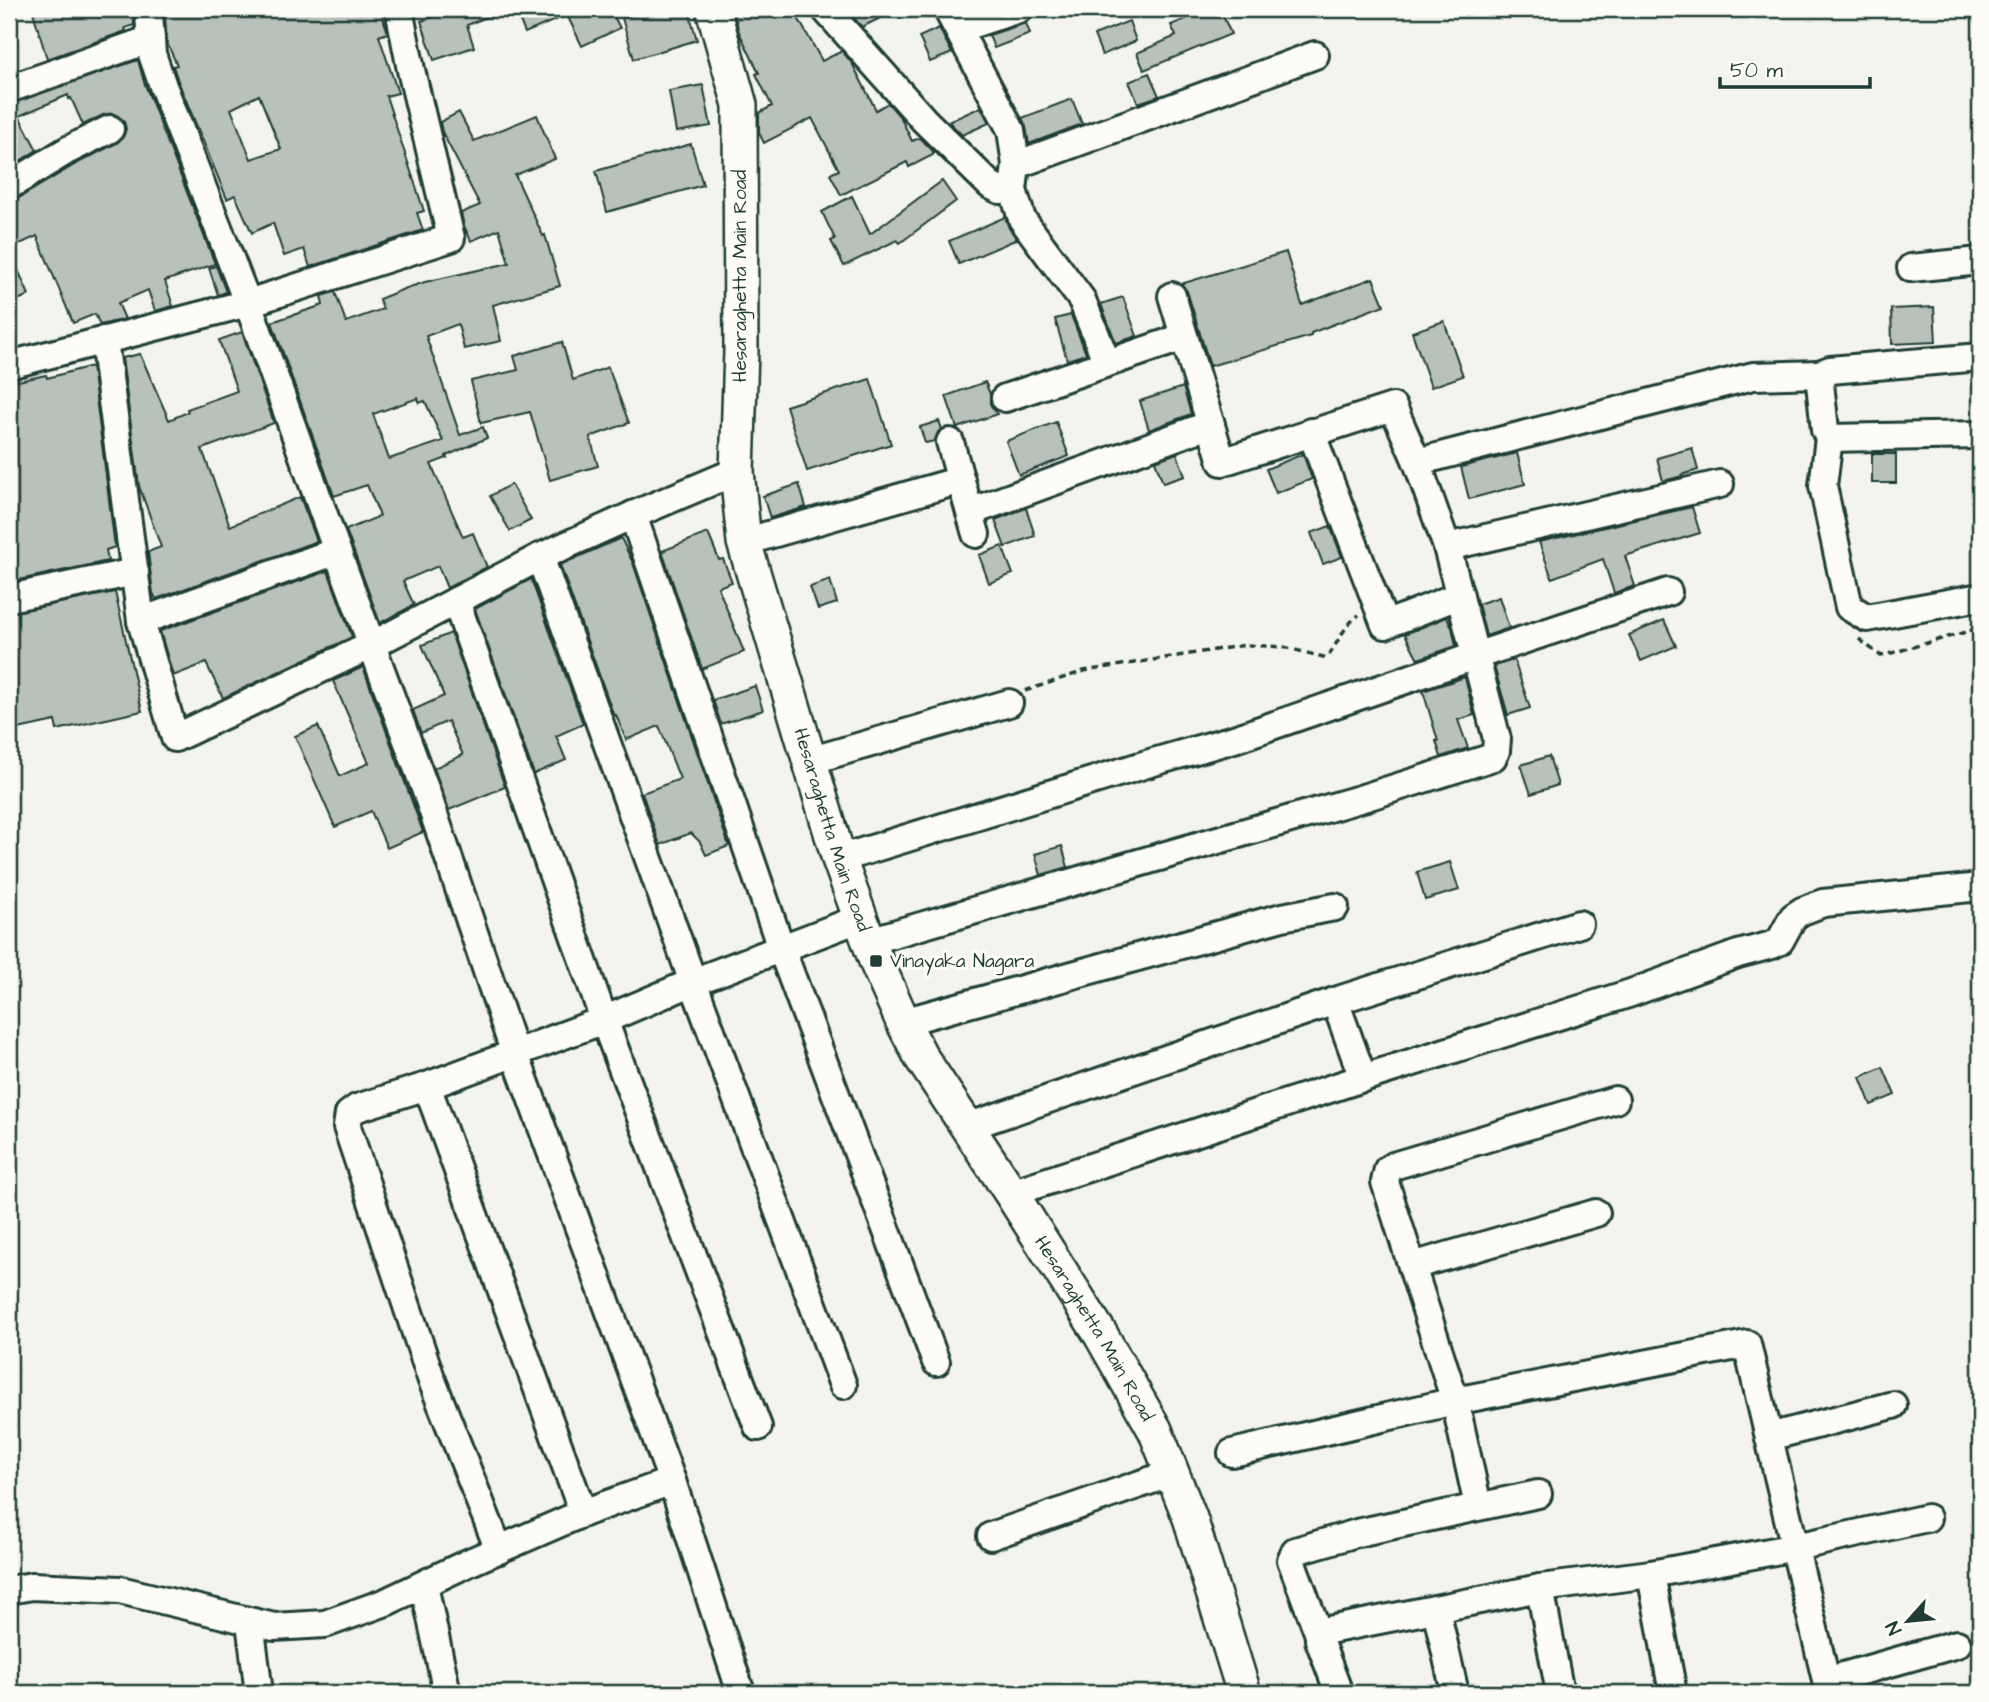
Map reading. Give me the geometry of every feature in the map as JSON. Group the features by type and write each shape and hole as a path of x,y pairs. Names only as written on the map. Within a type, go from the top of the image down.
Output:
{"main road":[{"name":"Hesaraghetta Main Road","path":"713,9 740,105 741,351 737,471 744,542 839,859 903,1022 921,1057 1101,1335 1155,1430 1191,1518 1244,1693"}],"street":[{"path":"151,9 149,14 152,54 163,86 248,303 427,794 514,1054 672,1481 741,1693"},
{"path":"9,365 248,303 451,238 399,9"},
{"path":"825,9 924,120 990,185 1000,190 1015,177 1315,55"},
{"path":"1018,9 953,19 1011,130 1022,219 1082,300 1107,363"},
{"path":"9,89 151,39"},
{"path":"9,186 68,150 110,129"},
{"path":"1911,268 1980,261"},
{"path":"499,1550 431,1378 347,1126 349,1114 357,1108 427,1086 604,1020 781,948 865,929 1363,798 1493,757 1497,739 1447,547 1417,462 1393,407 1222,461 1172,296"},
{"path":"1005,398 1184,337"},
{"path":"104,340 141,621 175,738 372,645 540,556 737,471"},
{"path":"1417,462 1753,376 1819,374 1830,370 1980,357"},
{"path":"1819,374 1825,430 1829,438 1823,486 1849,607 1867,618 1980,597"},
{"path":"950,442 973,523 1211,424"},
{"path":"1311,432 1385,625 1460,595"},
{"path":"1829,438 1980,435"},
{"path":"744,542 961,480"},
{"path":"1447,547 1720,484"},
{"path":"633,515 781,948 936,1362"},
{"path":"141,621 337,551"},
{"path":"540,556 693,982 843,1385"},
{"path":"9,598 135,572"},
{"path":"839,859 1234,739 1668,592"},
{"path":"456,601 604,1020 758,1427"},
{"path":"809,761 1009,703"},
{"path":"1011,1193 1772,945 1780,941 1793,917 1822,904 1980,887"},
{"path":"903,1022 1269,921 1335,907"},
{"path":"967,1127 1335,1002 1579,924"},
{"path":"1335,1002 1363,1078"},
{"path":"427,1086 583,1513"},
{"path":"1478,1506 1455,1401 1385,1182 1388,1169 1615,1100"},
{"path":"1412,1266 1596,1213"},
{"path":"1232,1453 1455,1401 1746,1344 1828,1687 1957,1644"},
{"path":"1769,1437 1893,1405"},
{"path":"991,1536 1172,1473"},
{"path":"9,1590 32,1586 120,1590 274,1627 325,1624 386,1602 583,1513 672,1481"},
{"path":"1339,1693 1291,1560 1295,1552 1357,1533 1538,1494"},
{"path":"1319,1635 1540,1588 1651,1574 1796,1547 1927,1518"},
{"path":"1651,1574 1673,1693"},
{"path":"424,1585 447,1693"},
{"path":"1540,1588 1560,1693"},
{"path":"1436,1609 1455,1693"},
{"path":"250,1622 259,1693"}],"path":[{"path":"1849,607 1857,637 1881,656 1980,628"},
{"path":"1009,703 1028,689 1084,671 1208,650 1246,645 1284,648 1327,658 1339,642 1343,630 1356,616"}],"building":[{"path":"44,9 134,9 134,25 125,28 126,31 47,59 33,12"},
{"path":"166,9 380,9 388,33 379,36 398,93 386,96 424,211 417,213 423,230 310,267 304,249 284,256 273,223 252,233 235,195 227,199 178,81 173,66 177,65 167,43","holes":["259,95 281,149 251,159 231,109"]},
{"path":"457,9 506,9 467,25 474,47 434,60 421,21"},
{"path":"515,9 610,9 620,28 582,46 567,15 525,33"},
{"path":"655,9 688,9 697,40 634,59 622,18"},
{"path":"743,9 793,9 822,61 842,51 852,63 876,110 888,103 901,118 912,141 920,138 933,151 933,155 909,167 907,162 841,195 830,174 839,170 812,118 764,143 759,133 759,113 772,106 739,32 734,13"},
{"path":"846,9 899,9 862,27"},
{"path":"1210,9 1220,9 1231,34 1144,70 1137,53 1176,36 1171,25"},
{"path":"1129,21 1136,41 1102,55 1094,35"},
{"path":"1026,23 1030,34 994,48 989,35"},
{"path":"939,28 952,53 930,62 919,37"},
{"path":"138,60 144,82 215,264 165,281 173,306 155,311 148,290 118,303 125,319 100,325 95,314 73,323 37,236 9,249 9,202 117,143 126,129 124,121 112,113 83,125 68,95 19,116 37,150 9,168 9,104"},
{"path":"1149,73 1159,96 1138,103 1129,82"},
{"path":"703,85 711,126 676,132 669,91"},
{"path":"1072,99 1082,124 1029,144 1022,118"},
{"path":"981,107 989,123 962,135 950,123 950,121"},
{"path":"459,112 474,141 537,115 555,159 515,175 543,236 545,235 560,286 493,305 501,341 464,349 458,324 426,336 460,435 483,427 487,438 431,464 463,537 473,533 487,567 447,588 438,566 403,581 414,605 380,623 346,530 380,516 367,485 334,496 272,322 323,305 321,296 335,292 346,322 383,309 379,299 404,289 509,263 499,229 471,241 461,213 480,205 442,132 440,122","holes":["418,398 419,403 425,401 443,441 389,459 373,414"]},
{"path":"691,144 703,185 607,212 596,171"},
{"path":"942,181 956,201 900,243 897,240 844,266 831,241 835,239 822,212 852,196 870,234"},
{"path":"1005,217 1017,239 959,264 949,241"},
{"path":"9,249 29,295 9,304"},
{"path":"1286,252 1302,305 1373,278 1384,305 1311,333 1311,336 1210,366 1187,291 1181,284"},
{"path":"216,266 226,292 218,295 209,268"},
{"path":"1123,297 1137,336 1116,343 1101,304"},
{"path":"1934,307 1936,342 1892,344 1891,309"},
{"path":"1071,315 1086,354 1067,360 1055,319"},
{"path":"1444,321 1463,376 1431,387 1412,332"},
{"path":"242,332 274,423 202,449 230,526 300,497 317,541 156,599 148,552 161,547 139,486 122,358 140,354 169,420 188,412 187,409 237,391 219,340"},
{"path":"562,342 573,380 608,367 629,423 590,437 598,466 550,480 530,412 481,423 471,381 518,370 514,356"},
{"path":"92,366 115,547 106,550 108,561 9,582 9,383 46,375 47,378"},
{"path":"870,379 891,444 807,471 786,406"},
{"path":"985,382 990,394 990,404 997,414 957,428 946,396"},
{"path":"1183,387 1191,414 1149,430 1140,401"},
{"path":"939,421 942,429 935,441 925,443 920,427"},
{"path":"1056,422 1069,456 1019,475 1006,441"},
{"path":"1692,448 1698,470 1663,481 1657,458"},
{"path":"1177,453 1185,476 1163,483 1155,461"},
{"path":"1517,453 1525,484 1469,499 1461,467"},
{"path":"1303,454 1312,479 1276,493 1266,469"},
{"path":"1872,454 1896,454 1896,483 1872,483"},
{"path":"511,484 531,520 510,531 490,496"},
{"path":"799,484 806,507 770,518 763,496"},
{"path":"1692,507 1700,533 1625,556 1635,586 1614,593 1603,559 1552,578 1539,542"},
{"path":"1026,508 1035,536 1005,547 995,520"},
{"path":"1330,526 1342,557 1323,564 1311,533"},
{"path":"708,533 732,582 718,587 744,652 702,669 662,551"},
{"path":"621,538 633,563 729,846 706,855 700,842 691,833 660,845 642,793 680,779 659,726 626,740 616,715 614,716 560,565"},
{"path":"1002,546 1013,574 989,583 979,555"},
{"path":"328,571 352,637 223,698 206,663 173,676 160,631"},
{"path":"531,579 583,724 556,736 566,760 534,774 475,609"},
{"path":"830,580 837,603 818,609 810,587"},
{"path":"115,592 142,711 57,730 55,721 9,731 9,613"},
{"path":"1499,597 1509,628 1486,636 1478,604"},
{"path":"1447,617 1456,646 1418,659 1405,634"},
{"path":"1664,620 1676,646 1641,661 1629,635"},
{"path":"451,633 505,787 449,810 434,768 463,755 448,721 421,733 413,710 444,696 422,645"},
{"path":"1514,660 1530,708 1508,715 1494,666"},
{"path":"363,667 423,832 387,848 371,811 335,827 295,736 318,726 340,776 369,763 333,681"},
{"path":"1465,677 1474,715 1458,720 1468,748 1441,757 1423,691"},
{"path":"755,686 763,710 721,724 713,700"},
{"path":"1549,756 1558,785 1531,794 1521,765"},
{"path":"1062,846 1068,867 1041,875 1035,854"},
{"path":"1450,862 1459,890 1425,900 1417,872"},
{"path":"1883,1067 1895,1095 1871,1105 1860,1077"}],"place":[{"name":"Vinayaka Nagara","path":"876,961"}]}
